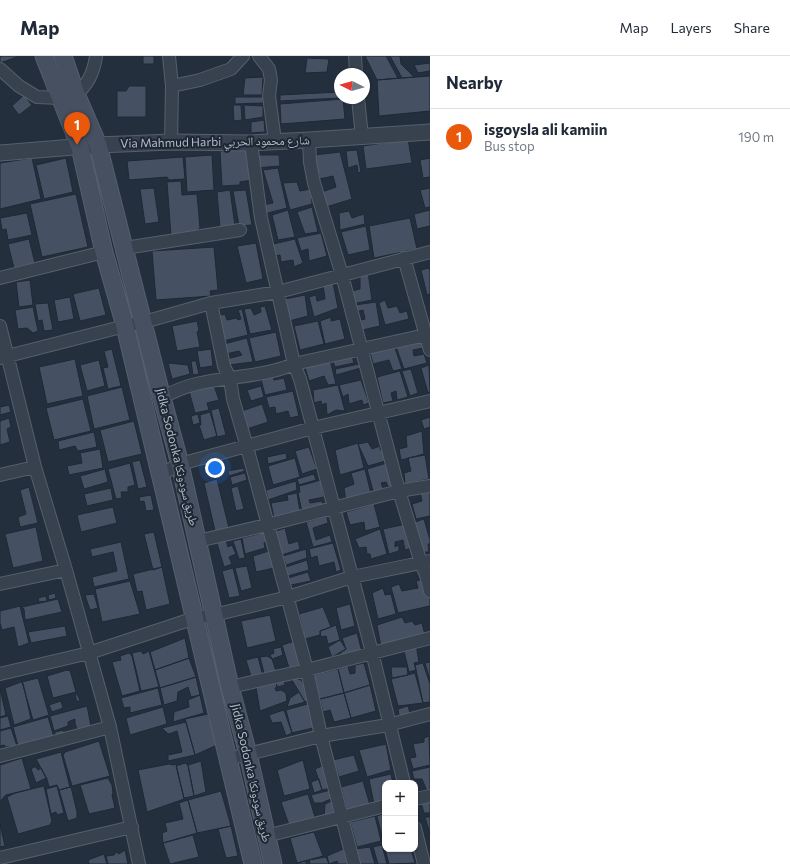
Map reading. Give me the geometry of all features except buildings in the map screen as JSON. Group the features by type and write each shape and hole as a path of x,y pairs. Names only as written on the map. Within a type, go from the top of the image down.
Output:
{"main road":[{"name":"Jidka Sodonka طريق سودونكا","path":"44,56 98,145 180,464 230,686 248,754 273,864"},
{"name":"Jidka Sodonka طريق سودونكا","path":"63,56 68,96 104,252 125,326 253,864"}],"street":[{"path":"0,69 19,86 37,97 68,96 88,83 96,56"},
{"path":"169,56 172,86 171,142"},
{"path":"172,86 200,80 231,69 243,56"},
{"path":"259,56 269,69 271,80 269,96 275,141"},
{"path":"355,56 356,68"},
{"path":"359,104 362,137"},
{"name":"Via Mahmud Harbi شارع محمود الحربي","path":"0,153 98,145 171,142 251,143 430,132"},
{"path":"309,140 310,162 314,183 342,275 399,491 426,562 426,575 430,591"},
{"path":"251,143 260,218 294,364 300,379 372,652 388,725 403,780"},
{"path":"125,248 240,230"},
{"path":"0,278 104,252"},
{"path":"4,357 144,322 211,303 278,292 430,252"},
{"path":"404,258 428,334 430,350"},
{"path":"211,303 224,366 230,379 233,399 288,597 307,670 321,736 354,864"},
{"path":"0,326 4,357 110,727 139,864"},
{"path":"162,398 184,388 214,380 230,379 282,369 294,364 428,334"},
{"path":"160,475 180,464 313,428 430,401"},
{"path":"0,475 35,467"},
{"path":"198,541 268,525 399,491 430,486"},
{"path":"0,674 89,653 195,618 214,615 288,597 352,577 426,562"},
{"path":"0,584 66,570"},
{"path":"230,686 307,670 430,638"},
{"path":"228,759 321,736 388,725 430,714"},
{"path":"0,756 110,727"},
{"path":"418,798 430,796"},
{"path":"266,836 343,818 382,807"},
{"path":"0,858 132,827"},
{"path":"418,840 424,864"}],"place":[{"name":"isgoysla ali kamiin","path":"77,145"}]}
